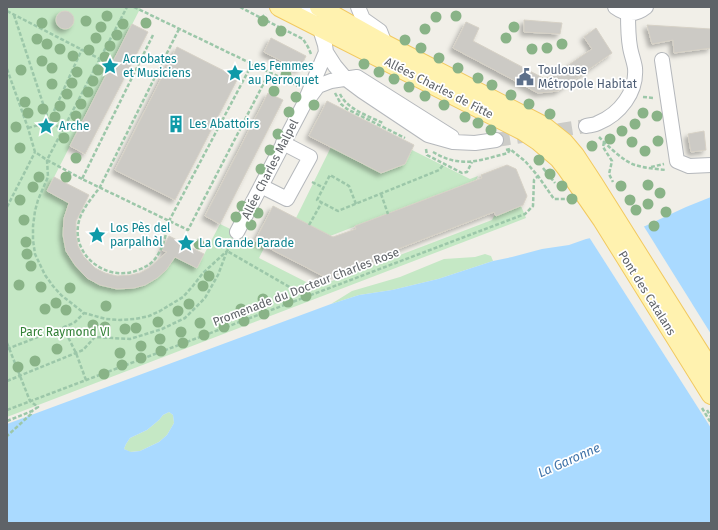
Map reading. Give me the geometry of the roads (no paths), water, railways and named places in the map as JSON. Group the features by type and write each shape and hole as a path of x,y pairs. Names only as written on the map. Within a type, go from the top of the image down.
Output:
{"main road":[{"name":"Allées Charles de Fitte","path":"319,7 385,44 544,126 564,142 571,150 581,191"},
{"name":"Allées Charles de Fitte","path":"276,9 314,20 523,131 538,141 559,159 581,191"},
{"name":"Pont des Catalans","path":"581,191 711,370"},
{"name":"Pont des Catalans","path":"581,191 602,220 711,395"}],"street":[{"path":"358,7 363,19 380,31 385,44"},
{"path":"615,7 628,13 636,13 646,7"},
{"path":"591,130 598,123 608,118 621,108 630,93 635,80 635,66 630,47 628,13"},
{"path":"314,20 325,45 326,52 346,79 428,135 461,143 496,140"},
{"name":"Allée Charles Malpel","path":"237,232 303,106 326,52"},
{"path":"662,60 677,162 689,166 711,165"},
{"name":"Allée Charles Malpel","path":"303,106 318,86 331,81 346,79"},
{"path":"261,186 287,200 310,157 283,143"}],"water":[{"name":"La Garonne","path":"711,197 711,523 7,523 7,424 359,295 392,290 438,279 493,261 643,227","holes":["169,412 173,415 174,423 167,435 159,442 140,451 131,452 124,449 130,438 147,430 163,415"]}],"tunnel":[{"path":"496,140 586,126"}],"place":[{"name":"Acrobates et Musiciens","path":"110,66"},
{"name":"Les Femmes au Perroquet","path":"235,73"},
{"name":"Toulouse Métropole Habitat","path":"525,77"},
{"name":"Les Abattoirs","path":"176,124"},
{"name":"Arche","path":"46,126"},
{"name":"Los Pès del parpalhòl","path":"97,235"},
{"name":"La Grande Parade","path":"186,243"}],"park label":[{"name":"Parc Raymond VI","path":"65,332"}]}
